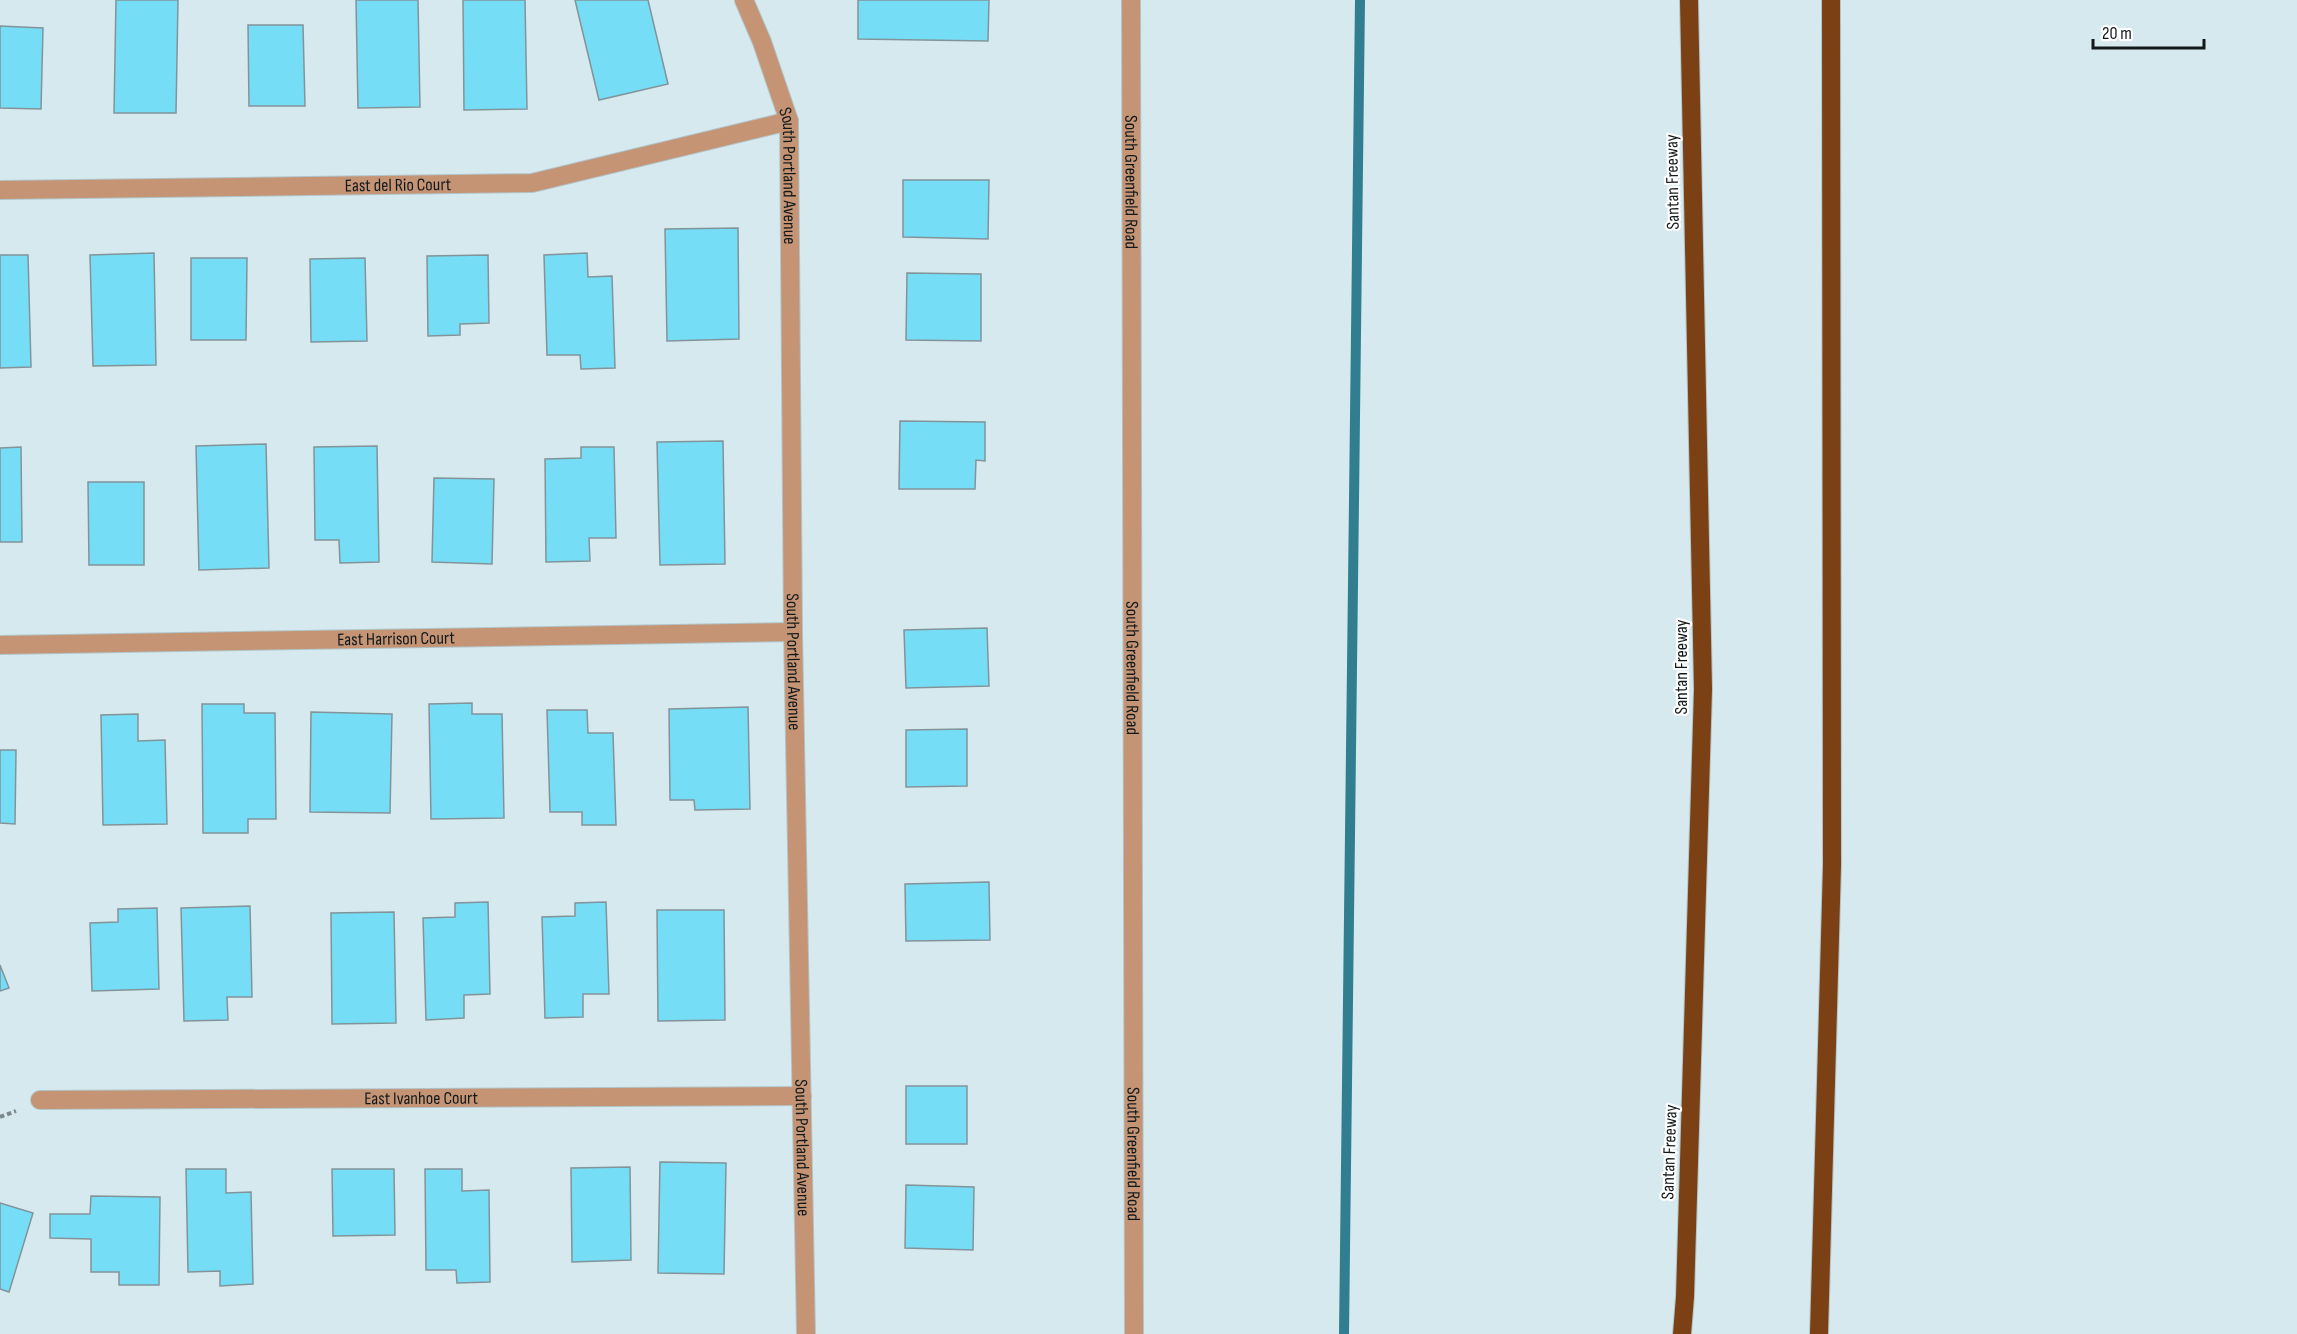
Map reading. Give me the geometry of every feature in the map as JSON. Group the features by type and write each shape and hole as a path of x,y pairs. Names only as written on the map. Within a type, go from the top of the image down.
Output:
{"highway":[{"name":"Santan Freeway","path":"1682,1334 1694,1036 1703,689 1689,0"},
{"path":"1819,1334 1832,865 1831,0"}],"street":[{"name":"South Portland Avenue","path":"744,0 762,42 789,121 793,632 806,1334"},
{"name":"South Greenfield Road","path":"1131,0 1134,1334"},
{"name":"East del Rio Court","path":"0,190 532,183 789,121"},
{"name":"East Harrison Court","path":"0,645 793,632"},
{"name":"East Ivanhoe Court","path":"40,1100 802,1096"}],"building":[{"path":"116,0 178,0 176,113 114,113"},
{"path":"356,0 418,0 420,107 358,108"},
{"path":"463,0 525,0 527,109 464,110"},
{"path":"575,0 648,0 668,84 599,100"},
{"path":"858,0 989,0 988,41 858,39"},
{"path":"248,25 303,25 305,106 249,106"},
{"path":"0,26 43,28 41,109 0,108"},
{"path":"903,180 989,180 988,239 903,237"},
{"path":"738,228 739,339 667,341 665,229"},
{"path":"154,253 156,365 93,366 90,255"},
{"path":"587,253 588,277 612,276 615,368 581,369 580,355 547,355 544,255"},
{"path":"0,255 28,255 31,367 0,368"},
{"path":"488,255 489,323 460,324 460,335 428,336 427,256"},
{"path":"191,258 247,258 246,340 191,340"},
{"path":"365,258 367,341 311,342 310,259"},
{"path":"907,273 981,274 981,341 906,340"},
{"path":"900,421 985,422 985,461 976,460 975,489 899,489"},
{"path":"723,441 725,564 660,565 657,442"},
{"path":"266,444 269,568 199,570 196,446"},
{"path":"377,446 379,562 340,563 339,540 315,540 314,447"},
{"path":"21,447 22,542 0,542 0,448"},
{"path":"581,447 614,447 616,538 589,538 590,561 546,562 545,459 581,458"},
{"path":"434,478 494,479 492,564 432,562"},
{"path":"88,482 144,482 144,565 89,565"},
{"path":"987,628 989,686 906,688 904,630"},
{"path":"472,703 472,714 502,714 504,818 431,819 429,704"},
{"path":"202,704 244,704 244,713 275,713 276,819 248,819 248,833 203,833"},
{"path":"748,707 750,809 695,810 694,800 670,800 669,709"},
{"path":"547,710 587,710 588,733 613,733 616,825 582,825 582,812 550,812"},
{"path":"311,712 392,714 390,813 310,812"},
{"path":"138,714 138,741 165,740 167,824 103,825 101,715"},
{"path":"967,729 967,786 906,787 906,730"},
{"path":"0,750 16,750 15,824 0,823"},
{"path":"989,882 990,940 906,941 905,884"},
{"path":"488,902 490,994 464,995 464,1018 426,1020 423,918 455,917 455,903"},
{"path":"606,902 609,994 583,994 583,1017 545,1018 542,917 575,916 575,903"},
{"path":"250,906 252,997 227,997 228,1020 184,1021 181,908"},
{"path":"157,908 159,989 92,991 90,923 118,922 118,909"},
{"path":"657,910 724,910 725,1020 658,1021"},
{"path":"394,912 396,1023 332,1024 331,913"},
{"path":"0,965 9,988 0,991"},
{"path":"906,1086 967,1086 967,1144 906,1144"},
{"path":"660,1162 726,1163 724,1274 658,1273"},
{"path":"630,1167 631,1260 572,1262 571,1168"},
{"path":"186,1169 226,1169 226,1193 251,1192 253,1284 220,1286 220,1271 188,1272"},
{"path":"332,1169 394,1169 395,1235 333,1236"},
{"path":"425,1169 462,1169 462,1191 489,1190 490,1282 457,1283 456,1270 426,1270"},
{"path":"906,1185 974,1187 973,1250 905,1248"},
{"path":"91,1196 160,1197 159,1285 119,1285 119,1272 91,1272 91,1239 50,1238 50,1214 90,1214"},
{"path":"0,1203 33,1213 9,1292 0,1289"}],"waterway":[{"path":"1344,1334 1360,0"}]}
